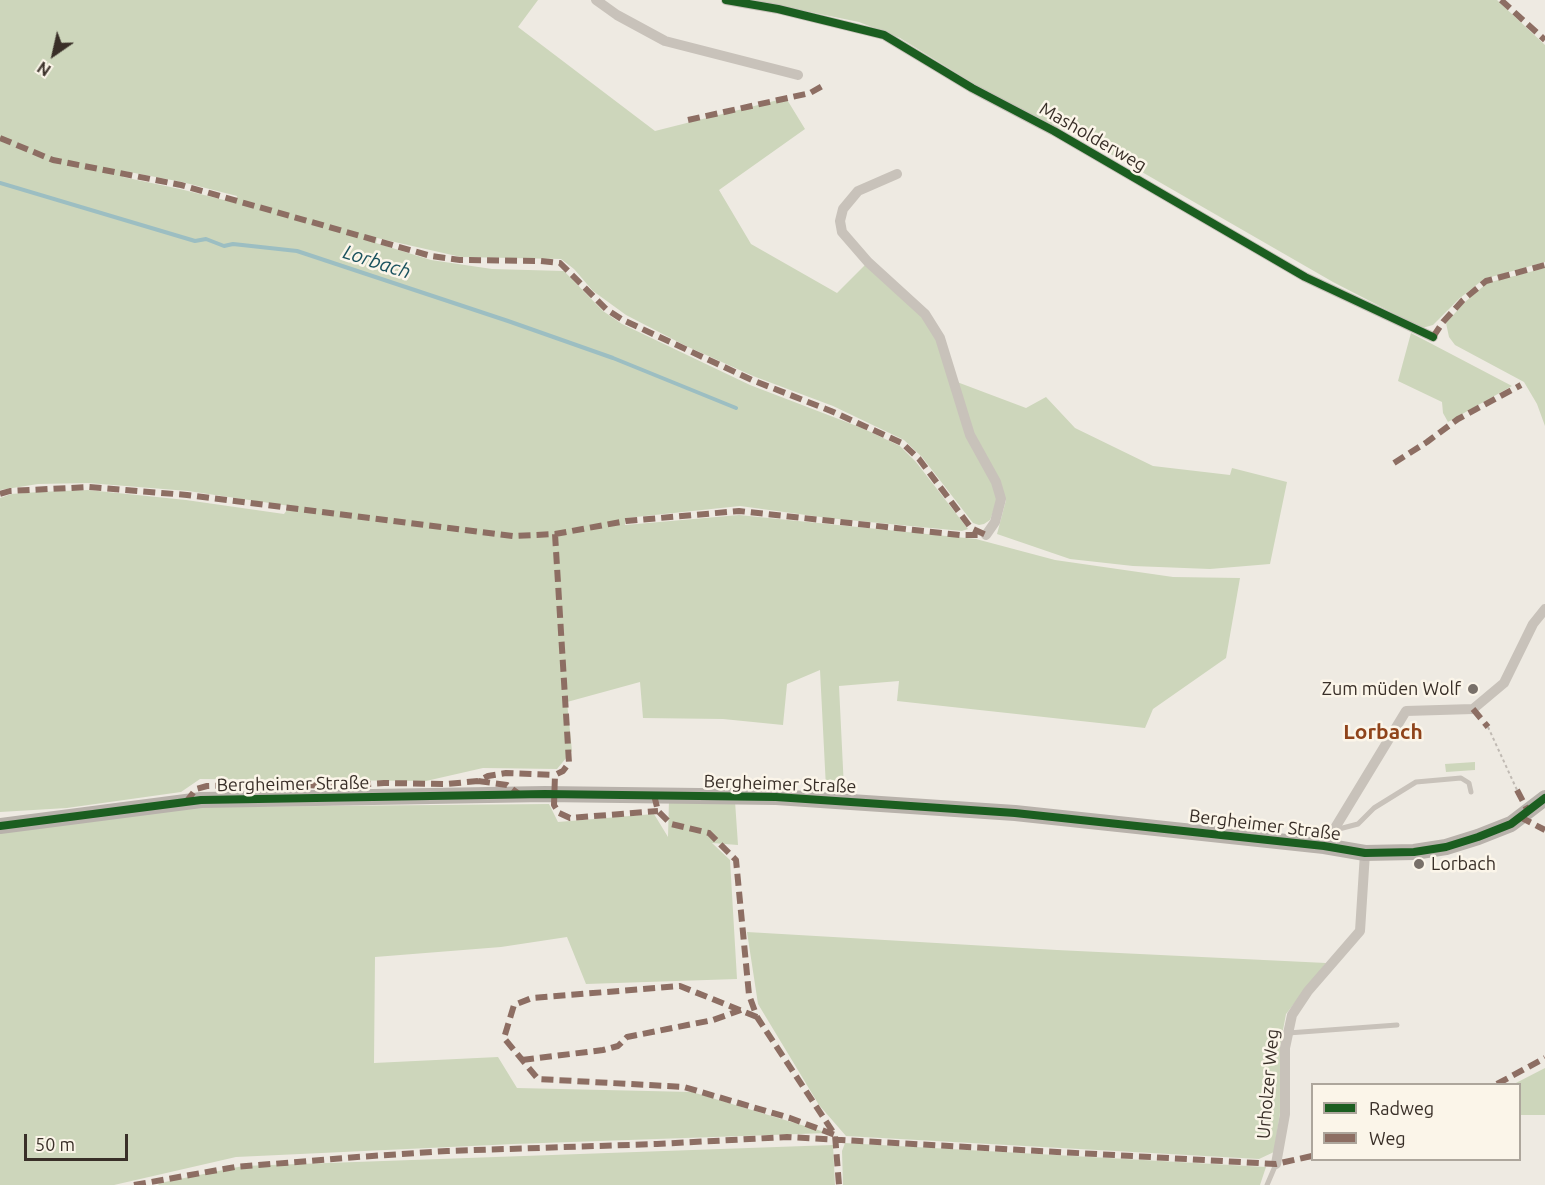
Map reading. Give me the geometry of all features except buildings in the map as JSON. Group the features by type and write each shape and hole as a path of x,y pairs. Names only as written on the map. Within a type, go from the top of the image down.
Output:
{"street":[{"path":"596,0 617,15 665,41 798,75"},
{"name":"Masholderweg","path":"726,0 777,9 884,35 972,88 1054,131 1305,277 1433,337"},
{"path":"897,174 858,191 843,210 840,220 842,232 868,262 925,314 940,338 970,435 996,482 1001,499 995,522 986,535"},
{"path":"1324,846 1406,711 1473,709 1504,683 1533,624 1545,609"},
{"name":"Bergheimer Straße","path":"0,826 201,800 545,794 776,797 1015,813 1324,846 1365,853 1414,852 1446,847 1511,824 1545,798"},
{"name":"Urholzer Weg","path":"1276,1164 1285,1114 1285,1048 1292,1015 1308,991 1360,931 1365,853"}],"lane":[{"path":"1334,830 1358,825 1374,808 1416,782 1461,778 1469,783 1471,792"},
{"path":"1288,1033 1397,1025"},
{"path":"1267,1185 1276,1164"}],"path":[{"path":"1488,727 1517,790"}],"green space":[{"path":"0,0 538,0 518,27 655,131 786,98 805,129 719,190 751,244 837,293 866,264 923,316 939,341 998,499 990,520 979,525 973,523 922,457 904,440 833,406 753,376 686,346 626,315 593,291 574,269 561,259 461,257 377,238 376,243 431,260 492,269 564,271 603,311 622,324 750,385 862,428 900,446 916,462 968,529 962,531 828,518 740,506 626,518 625,525 739,515 976,539 1055,560 1173,577 1240,578 1226,658 1153,709 1145,728 897,701 899,681 839,686 844,789 826,788 820,670 787,684 783,725 723,719 643,718 640,682 567,702 572,751 557,769 483,768 426,781 200,779 181,792 67,808 0,812 0,498 11,494 88,490 186,500 284,514 290,506 188,491 88,483 38,484 0,490","holes":["124,171 237,196 236,203 123,177"]},
{"path":"751,0 1497,0 1545,45 1545,262 1484,279 1460,298 1433,325 1422,328 1333,282 1095,145 992,95 900,38 859,22"},
{"path":"1545,268 1545,426 1537,404 1524,382 1455,345 1449,337 1446,323 1487,283"},
{"path":"1411,333 1512,386 1448,422 1443,413 1442,402 1398,381"},
{"path":"957,382 1026,408 1046,397 1075,428 1153,466 1230,475 1232,468 1287,482 1270,564 1210,569 1133,566 1070,559 997,534 1006,500 972,432"},
{"path":"1475,762 1475,770 1446,772 1445,764"},
{"path":"669,800 735,801 738,845 712,843 730,860 737,979 586,984 567,937 501,947 375,957 374,1063 498,1057 517,1088 692,1092 828,1133 236,1157 114,1185 0,1185 0,828 179,806 549,804 558,822 654,814 668,837"},
{"path":"747,932 1326,963 1286,1014 1280,1046 1280,1113 1274,1152 1259,1159 846,1136 819,1105 758,1004"},
{"path":"1545,1068 1545,1115 1521,1115 1521,1083 1516,1083"},
{"path":"845,1143 1266,1167 1260,1185 843,1185 842,1151"},
{"path":"833,1145 835,1185 158,1185 243,1166"}],"waterway":[{"name":"Lorbach","path":"0,183 195,241 206,239 224,246 233,244 297,251 613,358 736,408"}],"marked path":[{"path":"1501,0 1545,40"},
{"path":"688,120 810,93 824,85"},
{"path":"0,138 53,160 181,185 431,256 460,260 560,263 606,309 623,320 752,380 831,411 902,443 919,459 971,528 986,535"},
{"path":"1433,337 1463,300 1486,281 1545,265"},
{"path":"1394,463 1458,419 1521,385"},
{"path":"0,494 10,491 89,487 187,495 513,536 555,534 626,521 739,511 960,535 983,535"},
{"path":"555,534 569,763 563,771 555,775 554,805 559,813 570,818 658,811"},
{"path":"1473,709 1488,727"},
{"path":"186,802 196,789 207,786 447,784 478,781 488,776 506,773 555,775"},
{"path":"478,781 507,785 519,794"},
{"path":"1517,790 1528,811"},
{"path":"654,795 658,811 671,824 709,833 736,860 749,995 757,1017 835,1135 839,1185"},
{"path":"1520,817 1545,830"},
{"path":"757,1017 680,986 532,998 514,1005 504,1038 538,1079 684,1087 790,1118 835,1135"},
{"path":"522,1060 603,1050 618,1046 627,1037 713,1020 741,1010"},
{"path":"1499,1083 1545,1058"},
{"path":"134,1185 235,1167 357,1157 447,1151 787,1137 1276,1164 1311,1156"}],"cycle path":[{"path":"726,0 778,9 884,35 972,88 1054,131 1305,277 1433,337"},
{"path":"0,826 201,800 545,794 776,797 1015,813 1324,846 1365,853 1414,852 1446,847 1511,824 1545,798"}],"place":[{"name":"Zum müden Wolf","path":"1473,689"},
{"name":"Lorbach","path":"1419,864"}],"district":[{"name":"Lorbach","path":"1383,732"}]}
